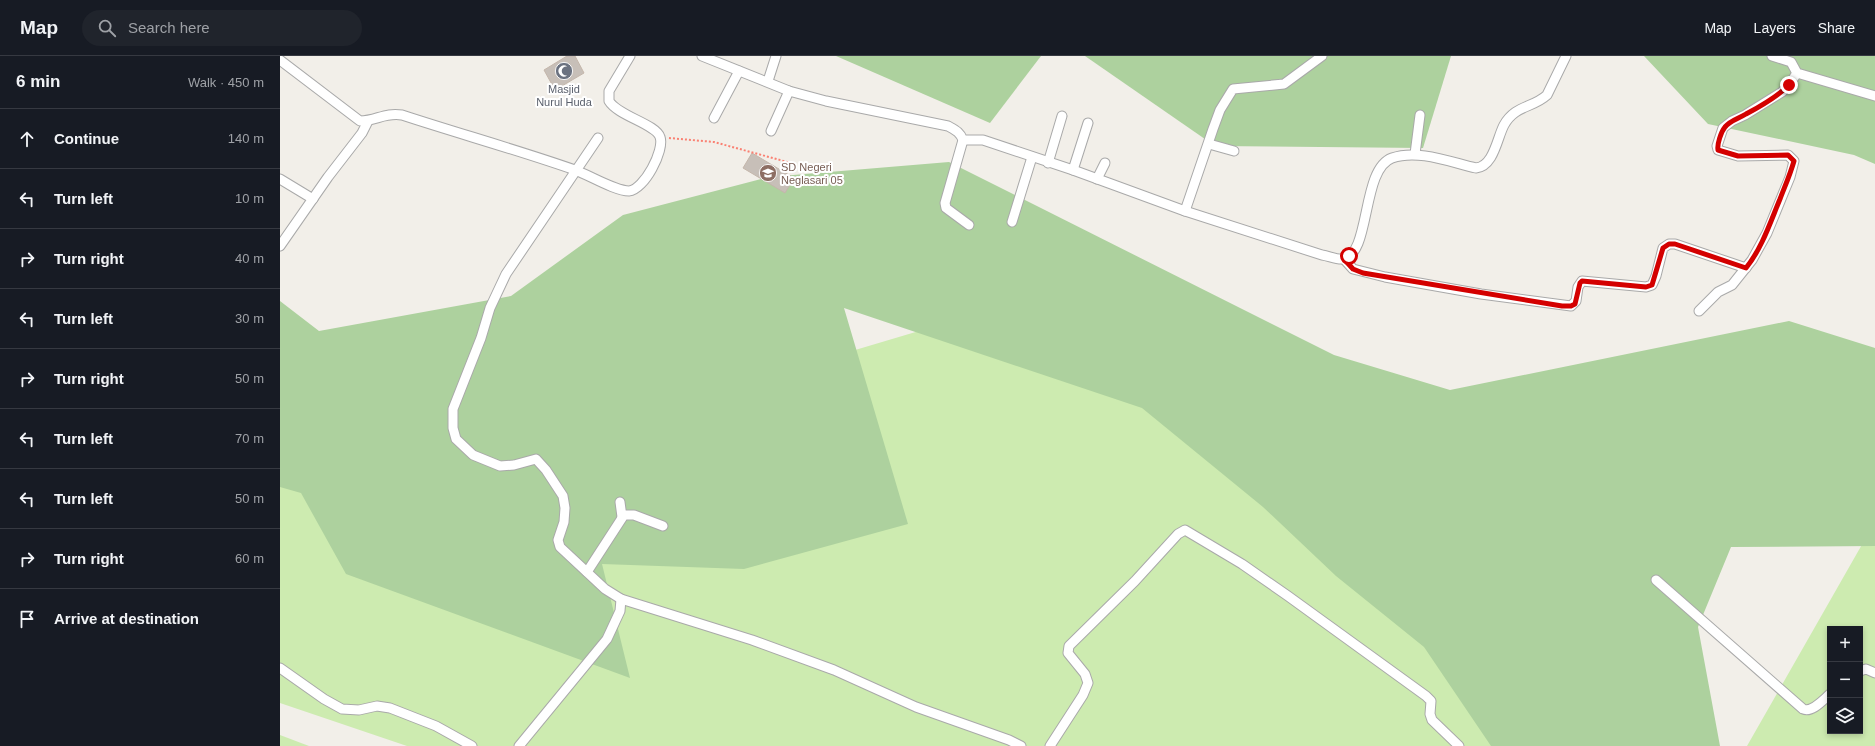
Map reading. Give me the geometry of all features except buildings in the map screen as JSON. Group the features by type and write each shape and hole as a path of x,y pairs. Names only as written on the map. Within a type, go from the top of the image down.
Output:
{"street":[{"path":"280,60 360,121 387,114 402,115 576,171 629,191 637,188 654,165 660,146 660,137 655,131 615,108 609,101 610,91 630,56"},
{"path":"702,56 789,91 826,101 948,126 956,130 963,140 945,203 946,208 969,225"},
{"path":"724,65 728,56"},
{"path":"768,82 776,56"},
{"path":"1185,211 1198,168 1220,110 1233,89 1284,84 1322,56"},
{"path":"1344,259 1349,256 1357,244 1375,177 1381,165 1394,157 1415,154 1481,168 1490,160 1504,125 1510,116 1515,111 1543,99 1547,95 1566,56"},
{"path":"1772,56 1791,62 1795,72 1797,73 1875,96"},
{"path":"714,118 739,72"},
{"path":"1699,310 1718,292 1732,284 1752,260 1767,233 1790,177 1794,161 1788,155 1738,156 1718,150 1717,146 1723,128 1732,121 1745,115 1782,92 1797,73"},
{"path":"771,131 789,91"},
{"path":"1415,154 1420,115"},
{"path":"1048,163 1062,116"},
{"path":"280,246 362,133 368,120"},
{"path":"1073,170 1088,123"},
{"path":"598,138 506,274 490,308 481,338 454,409 453,428 456,439 473,455 500,466 514,465 532,459 540,461 563,496 565,508 564,522 558,540 560,547 605,589 621,599 752,640 834,670 916,707 1021,746"},
{"path":"963,140 984,140 1048,163 1073,170 1185,211 1322,255 1344,259 1353,269 1385,277 1480,294 1571,306 1576,301 1578,287 1582,281 1646,287 1652,285 1663,248 1669,244 1675,244 1746,268"},
{"path":"1208,144 1234,151"},
{"path":"1012,222 1032,157"},
{"path":"1097,179 1105,163"},
{"path":"280,179 313,199"},
{"path":"620,502 622,517"},
{"path":"586,572 624,515 629,513 663,526"},
{"path":"1050,746 1083,695 1088,683 1085,674 1068,653 1069,646 1135,581 1178,534 1185,530 1242,564 1426,696 1432,704 1430,714 1432,720 1459,746"},
{"path":"1656,580 1800,707 1808,710 1827,696"},
{"path":"519,746 607,638 620,612 621,599"},
{"path":"280,668 324,699 342,709 358,710 377,706 390,708 436,726 472,746"},
{"path":"1863,670 1866,669 1875,673"}],"path":[{"path":"660,137 714,142 791,163"}],"green space":[{"path":"836,56 1041,56 990,123"},
{"path":"1085,56 1451,56 1423,148 1215,146"},
{"path":"1644,56 1875,56 1875,164 1854,155 1708,124"},
{"path":"949,162 1334,355 1450,390 1789,321 1875,348 1875,546 1731,547 1698,627 1720,746 1491,746 1424,647 1336,576 1263,507 1142,408 844,308 908,524 744,569 602,564 630,678 346,574 301,493 280,487 280,301 319,331 511,296 623,215 769,177"},
{"path":"1090,280 1606,746 407,746 280,703 280,426 761,378"},
{"path":"1868,534 1875,538 1875,746 1747,746"},
{"path":"280,735 309,746 280,746"}],"place":[{"name":"Masjid Nurul Huda","path":"564,71"},
{"name":"SD Negeri Neglasari 05","path":"768,173"}],"route":[{"path":"1349,256 1344,259 1348,265 1363,273 1480,294 1562,306 1571,306 1575,304 1578,287 1582,281 1646,287 1652,285 1656,276 1663,248 1669,244 1675,244 1746,268 1767,233 1790,177 1794,161 1788,155 1738,156 1718,150 1717,146 1723,128 1732,121 1745,115 1782,92 1789,85"}]}
